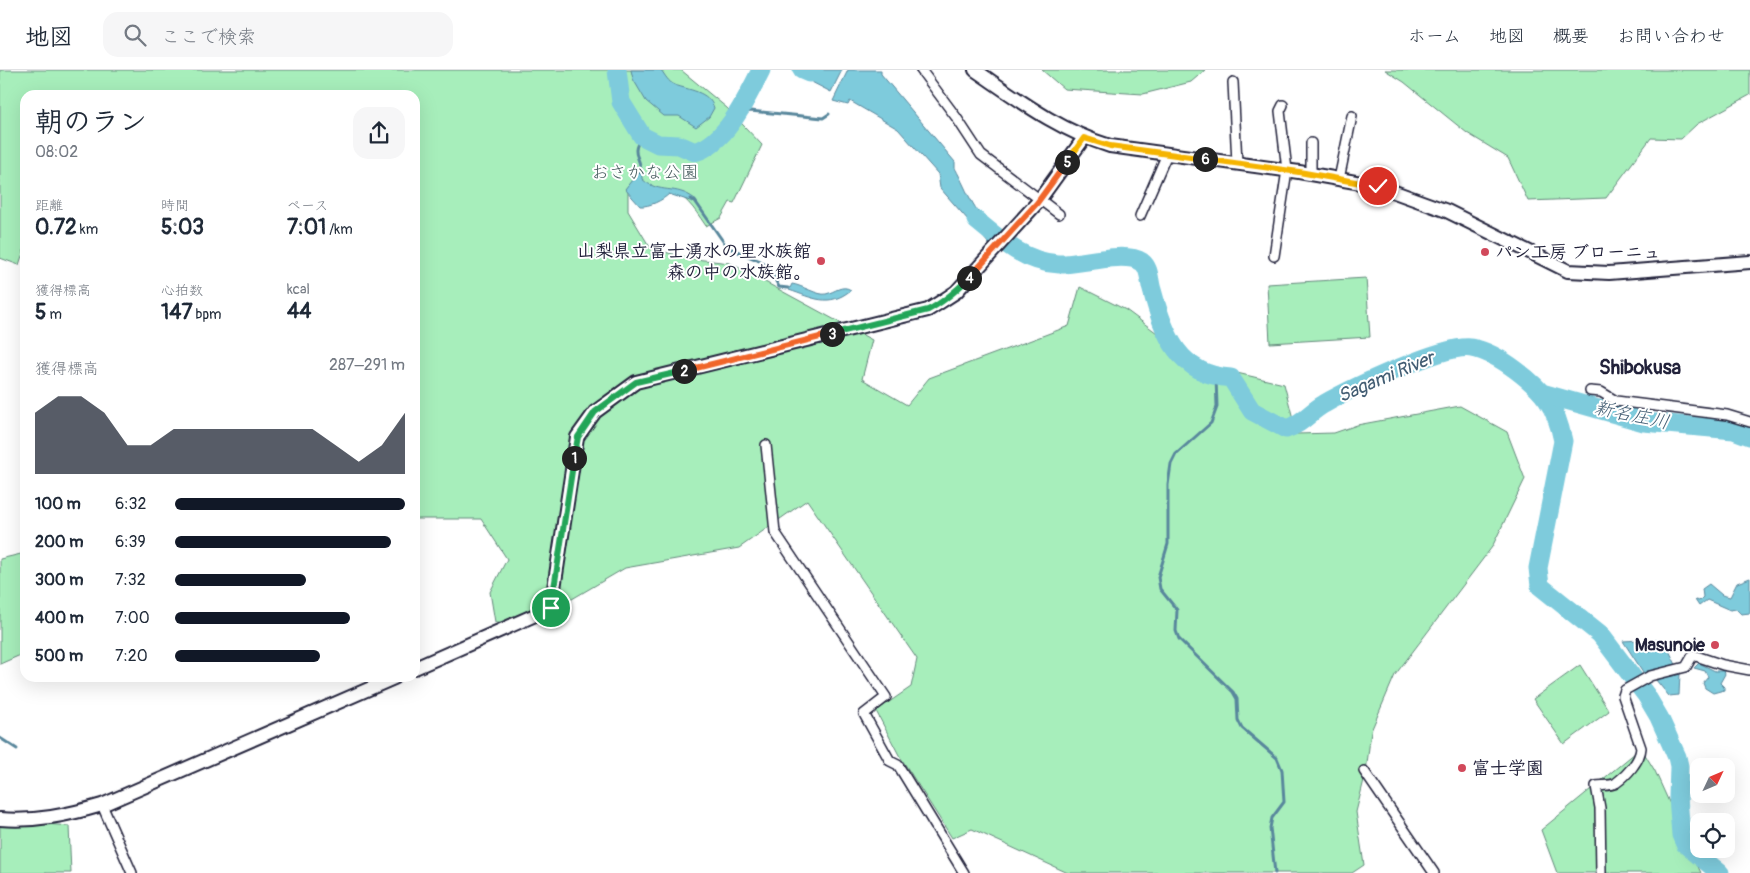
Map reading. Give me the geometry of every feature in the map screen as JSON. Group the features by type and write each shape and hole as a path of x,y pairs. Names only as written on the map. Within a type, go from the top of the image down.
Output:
{"street":[{"path":"921,70 981,155 1004,175 1059,214"},
{"path":"975,70 1056,125 1084,138 1110,146 1288,170 1378,186 1447,211 1568,271 1609,273 1750,262"},
{"path":"1233,82 1237,163"},
{"path":"1274,256 1288,170 1280,111 1283,105"},
{"path":"1339,179 1352,116"},
{"path":"420,666 551,608 578,437 595,412 636,382 928,310 940,304 956,292 1039,201 1084,138"},
{"path":"1311,143 1311,174"},
{"path":"1140,216 1167,154"},
{"path":"1590,391 1601,392 1616,401 1727,415 1750,422"},
{"path":"766,445 775,532 886,697 864,714 890,761 898,765 964,873"},
{"path":"1601,873 1600,808 1596,786 1615,784 1636,762 1640,755 1640,748 1623,696 1625,690 1650,676 1686,667 1693,655 1723,665 1750,670"},
{"path":"0,819 30,819 67,815 102,805 385,682"},
{"path":"1364,771 1434,873"},
{"path":"102,805 132,873"}],"green space":[{"name":"おさかな公園","path":"0,70 681,70 727,108 762,145 734,203 730,202 721,218 706,226 688,203 674,192 656,190 628,191 628,211 651,249 695,259 730,263 872,340 862,379 907,405 929,378 1069,326 1080,287 1126,310 1180,350 1207,366 1284,384 1297,434 1334,433 1357,425 1460,406 1507,432 1525,479 1492,547 1395,675 1371,731 1366,772 1356,812 1364,865 1352,873 1068,873 972,829 952,838 899,755 876,711 911,687 917,659 807,500 739,548 625,568 531,623 495,622 490,592 507,559 481,519 420,519 420,90 20,90 20,262 19,265 0,258"},
{"path":"1042,70 1205,70 1191,82 1143,94 1064,89"},
{"path":"1385,70 1750,70 1750,95 1697,124 1681,139 1651,138 1606,198 1528,201 1508,158 1467,133 1404,82"},
{"path":"1366,278 1370,337 1270,343 1267,284"},
{"path":"20,554 20,655 0,664 0,559"},
{"path":"1580,665 1609,711 1564,744 1533,699"},
{"path":"1641,748 1655,771 1690,849 1690,858 1694,858 1701,873 1557,873 1541,830"},
{"path":"0,820 69,826 71,873 0,873"}],"water":[{"path":"631,70 661,70 673,84 698,92 708,98 714,108 709,117 696,127 679,116 664,116 646,101 633,79"},
{"path":"808,70 842,70 831,92 800,76"},
{"path":"848,70 881,70 881,74 955,162 955,168 968,195 985,220 1002,231 990,245 940,188 938,174 898,129 850,101 848,105 833,101"},
{"path":"639,171 642,171 642,179 655,187 688,194 695,199 693,202 669,194 656,203 640,206 625,189"},
{"path":"792,284 823,294 842,288 851,290 835,299 821,300 789,290"},
{"path":"1750,578 1750,613 1741,614 1736,609 1730,610 1707,600 1699,606 1695,600 1699,601 1703,597 1702,589 1709,584 1722,595 1730,597 1737,583"},
{"path":"1640,640 1648,651 1651,651 1646,640 1664,640 1680,673 1679,695 1669,696 1651,674 1645,675 1623,641"},
{"path":"1699,663 1715,671 1724,671 1725,674 1720,683 1724,690 1713,693 1705,688 1703,683 1708,677 1705,671 1694,668"}],"waterway":[{"name":"Sagami River","path":"617,70 621,102 642,136 658,144 679,145 695,152 706,147 726,129 742,106 761,70"},
{"name":"Sagami River","path":"802,70 809,73 814,70"},
{"path":"736,118 750,111 823,118 829,114"},
{"path":"640,173 640,163 636,148 642,136"},
{"path":"691,199 695,201 727,247 760,261 769,268 779,287 788,288"},
{"name":"Sagami River","path":"976,220 1014,249 1035,260 1047,263 1068,264 1124,257 1142,262 1148,271 1162,322 1169,337 1186,361 1198,369 1213,375 1231,378 1252,411 1286,429 1324,404 1375,378 1398,368 1459,348 1478,349 1490,354 1506,363 1534,385 1547,400 1557,418 1563,441 1538,568 1540,586 1600,634 1646,695 1659,717 1677,757 1679,766 1678,797 1681,835 1685,844 1720,873"},
{"path":"1216,377 1217,407 1211,423 1176,454 1171,464 1168,485 1168,544 1158,577 1160,589 1177,610 1176,631 1179,639 1233,692 1237,699 1238,720 1242,728 1277,758 1282,770 1284,802 1272,818 1270,828 1275,873"},
{"name":"新名庄川","path":"1545,394 1644,422 1734,430 1750,436"},
{"path":"0,738 17,749"}],"place":[{"name":"パン工房 ブローニュ","path":"1485,252"},
{"name":"山梨県立富士湧水の里水族館 森の中の水族館。","path":"821,261"},
{"name":"Masunoie","path":"1715,645"},
{"name":"富士学園","path":"1462,768"}],"district":[{"name":"Shibokusa","path":"1640,367"}],"route":[{"path":"551,608 578,437 595,412 636,382 892,320 928,310 940,304 956,292 1037,203 1084,138 1110,146 1299,172 1378,186"}]}
